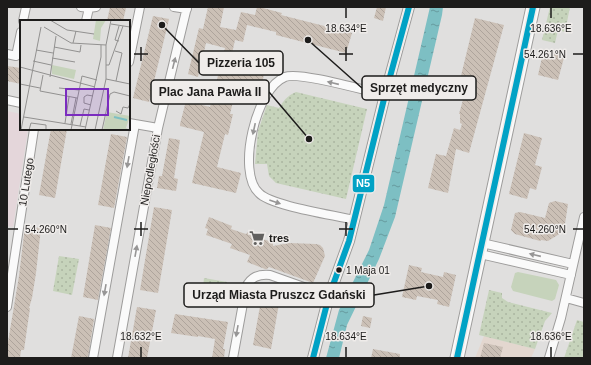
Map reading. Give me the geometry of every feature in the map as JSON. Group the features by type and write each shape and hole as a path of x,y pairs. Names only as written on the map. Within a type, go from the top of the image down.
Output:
{"main road":[{"path":"457,358 533,7"}],"street":[{"path":"23,20 26,7"},
{"path":"86,20 89,7"},
{"path":"130,57 140,7"},
{"path":"174,7 187,8"},
{"path":"313,358 329,296 349,241 385,95 409,7"},
{"name":"Niepodległości","path":"117,358 158,128 187,8"},
{"path":"7,54 16,56 20,37"},
{"path":"354,220 281,204 267,199 258,193 249,176 249,156 253,130 261,104 267,93 284,77 301,75 385,95"},
{"path":"7,100 20,103"},
{"path":"132,123 158,128"},
{"name":"Niepodległości","path":"93,358 132,123"},
{"name":"10 Lutego","path":"7,307 34,130"},
{"path":"549,358 566,298 584,217"},
{"path":"481,248 573,264"},
{"path":"481,248 571,275"},
{"path":"233,358 246,287 254,276 263,274 270,275 329,296"},
{"path":"566,298 584,303"}],"shaded area":[{"path":"7,111 20,114 20,130 28,130 13,227 7,226"},
{"path":"484,336 535,349 531,358 475,358"}],"green space":[{"path":"550,7 570,7 565,32 558,30 555,43 542,40"},
{"path":"296,92 367,109 346,199 276,183 269,176 267,164 255,164 258,131 267,105 279,108 286,98"},
{"path":"59,256 79,259 72,295 53,291"},
{"path":"518,272 556,280 559,285 555,299 552,301 513,291 511,287 515,273"},
{"path":"204,278 227,282 223,300 202,297"},
{"path":"489,290 502,293 502,298 508,302 552,313 545,321 535,349 479,335"},
{"path":"577,320 584,322 584,358 564,358"}],"water":[{"path":"430,7 443,7 442,15 395,217 379,259 347,325 339,358 326,358 339,310 369,250 384,205"}],"building":[{"path":"110,7 126,8 123,20 107,20"},
{"path":"208,7 224,7 220,27 236,30 241,12 255,15 257,7 259,7 282,13 281,15 352,33 346,53 276,35 276,32 247,25 243,42 235,40 231,58 266,66 261,87 238,81 230,114 233,114 228,135 225,134 217,167 241,173 236,193 192,183 204,132 180,126 186,101 210,107 225,48 206,43 198,77 188,74 199,28 203,29"},
{"path":"377,7 386,7 383,21 374,18"},
{"path":"153,16 169,19 149,102 133,98"},
{"path":"475,18 504,25 469,153 456,149 448,193 428,188 436,154 446,156 454,128 460,130 462,124 460,123 459,114 468,82 460,80"},
{"path":"544,49 565,54 558,80 538,75"},
{"path":"7,66 20,68 20,84 7,81"},
{"path":"51,130 67,130 55,198 39,195"},
{"path":"524,133 542,138 535,165 542,167 536,190 530,188 527,199 509,194"},
{"path":"111,134 127,137 114,208 98,205"},
{"path":"169,138 180,140 174,178 178,179 176,191 157,188 159,176 162,176"},
{"path":"555,201 568,204 565,224 563,224 561,233 548,241 540,241 515,234 511,230 515,213 520,212 545,218 549,203"},
{"path":"154,207 172,210 158,293 140,290"},
{"path":"209,217 232,226 231,229 246,234 248,232 251,235 273,242 273,246 289,243 320,245 323,248 325,256 313,283 269,267 265,269 247,262 250,255 230,248 232,244 206,235 208,229 205,228"},
{"path":"95,225 111,228 98,300 83,297"},
{"path":"25,226 41,228 36,273 29,308 24,350 21,350 20,358 7,358 7,348 19,276"},
{"path":"409,265 422,268 421,272 443,277 444,272 456,275 449,307 437,304 438,300 417,296 416,300 402,297"},
{"path":"262,295 280,298 271,349 253,345"},
{"path":"137,307 156,310 147,358 128,358"},
{"path":"175,314 228,322 223,349 225,349 224,358 212,358 215,339 171,333"},
{"path":"79,316 94,319 88,358 71,358"},
{"path":"363,316 372,318 370,328 361,326"},
{"path":"484,343 503,347 500,358 480,358"},
{"path":"373,349 400,354 400,358 371,358"}],"transit line":[{"name":"N5","path":"313,358 329,296 349,241 385,95 409,7"},
{"name":"N5","path":"457,358 533,7"}],"place":[{"name":"Pizzeria 105","path":"162,25"},
{"name":"Sprzęt medyczny","path":"308,40"},
{"name":"Plac Jana Pawła II","path":"309,139"},
{"name":"tres","path":"257,238"},
{"name":"1 Maja 01","path":"339,270"},
{"name":"Urząd Miasta Pruszcz Gdański","path":"429,286"}]}
